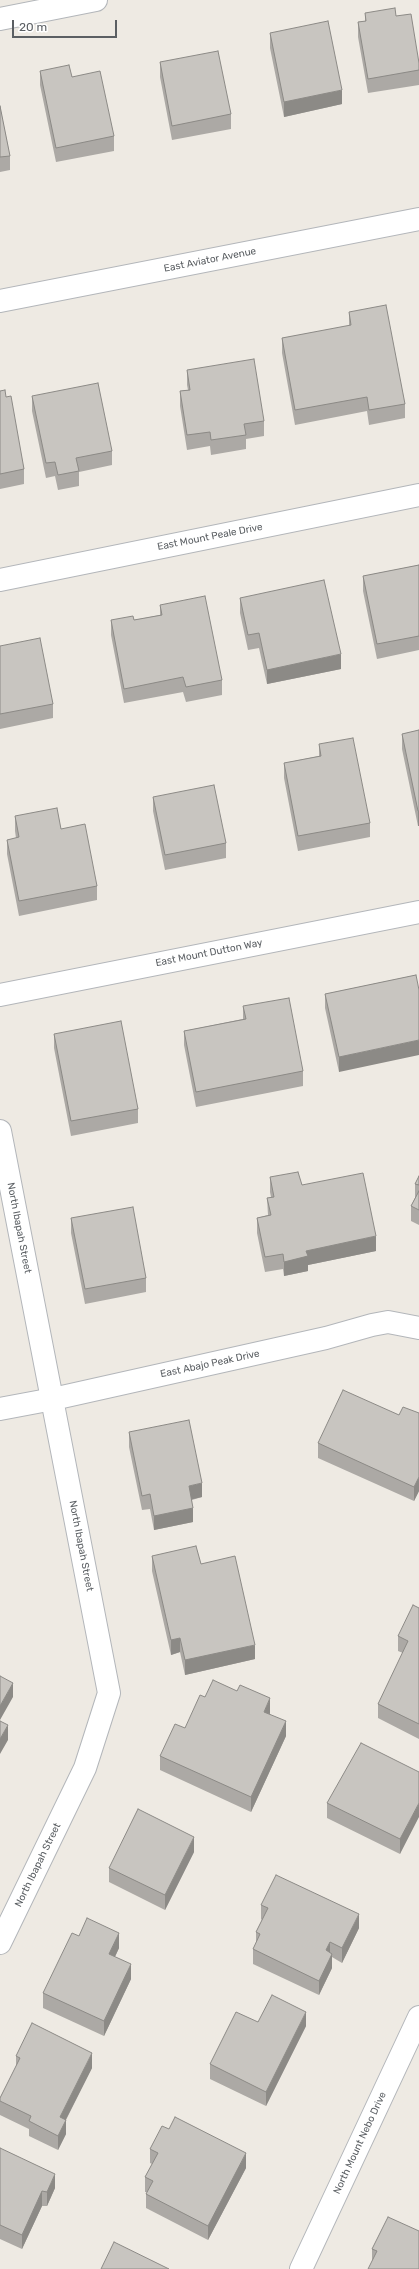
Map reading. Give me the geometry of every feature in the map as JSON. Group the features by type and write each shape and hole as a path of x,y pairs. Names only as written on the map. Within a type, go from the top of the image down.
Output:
{"street":[{"path":"0,19 96,0"},
{"name":"East Aviator Avenue","path":"0,301 419,219"},
{"name":"East Mount Peale Drive","path":"0,580 419,495"},
{"name":"East Mount Dutton Way","path":"0,995 419,912"},
{"name":"North Ibapah Street","path":"0,1131 109,1693 85,1768 0,1943"},
{"name":"East Abajo Peak Drive","path":"0,1409 53,1399 326,1338 372,1325 388,1322 419,1328"},
{"name":"North Mount Nebo Drive","path":"301,2269 419,2017"}],"building":[{"path":"395,8 396,16 411,14 419,70 368,79 358,22 366,21 365,13"},
{"path":"328,21 342,90 284,102 270,33"},
{"path":"218,51 231,114 172,126 160,62"},
{"path":"69,65 72,77 100,71 114,136 56,148 40,71"},
{"path":"0,106 10,156 0,157"},
{"path":"386,305 405,404 369,410 367,397 295,410 282,338 351,325 349,312"},
{"path":"254,359 264,421 244,424 246,435 211,440 210,432 187,435 180,391 190,390 187,370"},
{"path":"98,383 112,451 76,458 79,471 58,475 55,462 46,463 32,396"},
{"path":"5,390 6,397 11,396 24,469 0,474 0,391"},
{"path":"419,565 419,636 377,644 363,576"},
{"path":"324,580 341,654 267,670 259,633 248,635 240,598"},
{"path":"205,596 222,680 186,687 183,677 124,689 111,620 133,616 134,620 162,615 160,605"},
{"path":"40,638 53,704 0,714 0,646"},
{"path":"419,730 419,811 418,811 402,734"},
{"path":"353,738 370,823 298,836 284,763 321,756 319,744"},
{"path":"214,785 226,843 165,855 153,797"},
{"path":"57,808 61,829 85,824 97,886 19,901 7,840 19,837 15,816"},
{"path":"416,975 419,990 419,1040 339,1057 325,994"},
{"path":"289,998 303,1071 196,1092 184,1031 246,1019 243,1006"},
{"path":"121,1021 138,1109 71,1121 54,1034"},
{"path":"298,1172 302,1185 363,1173 376,1236 306,1251 308,1256 284,1262 283,1254 265,1257 257,1218 271,1215 267,1198 274,1197 270,1177"},
{"path":"419,1176 419,1185 415,1184"},
{"path":"419,1191 419,1210 411,1206"},
{"path":"133,1207 146,1278 85,1289 71,1218"},
{"path":"343,1390 399,1415 403,1407 419,1413 419,1477 414,1487 318,1443"},
{"path":"189,1420 202,1483 189,1486 193,1508 154,1516 150,1494 142,1496 129,1432"},
{"path":"196,1546 201,1564 235,1556 255,1645 185,1660 180,1638 171,1640 152,1556"},
{"path":"413,1605 419,1608 419,1724 378,1704 408,1641 398,1636"},
{"path":"0,1676 13,1683 0,1706"},
{"path":"213,1680 237,1691 240,1685 270,1698 264,1712 286,1721 251,1797 160,1756 175,1724 185,1728 200,1695 205,1697"},
{"path":"0,1721 8,1725 0,1739"},
{"path":"361,1743 419,1772 419,1803 400,1839 327,1803"},
{"path":"138,1809 194,1837 165,1895 109,1868"},
{"path":"276,1875 359,1914 342,1948 330,1942 326,1950 332,1954 319,1981 253,1949 260,1934 256,1932 268,1908 261,1905"},
{"path":"87,1918 119,1933 109,1954 131,1964 104,2021 43,1993 72,1933 79,1936"},
{"path":"272,1995 306,2012 266,2092 210,2064 236,2012 258,2022"},
{"path":"32,2023 92,2053 60,2117 66,2120 58,2136 29,2121 31,2116 0,2101 0,2098 20,2058 16,2056"},
{"path":"175,2117 246,2153 208,2226 146,2194 153,2181 145,2177 158,2153 150,2149 162,2126 169,2129"},
{"path":"0,2148 55,2174 47,2192 42,2191 22,2235 0,2225"},
{"path":"388,2217 419,2231 419,2269 368,2269 377,2251 372,2249"},
{"path":"114,2242 169,2269 101,2269"}]}
